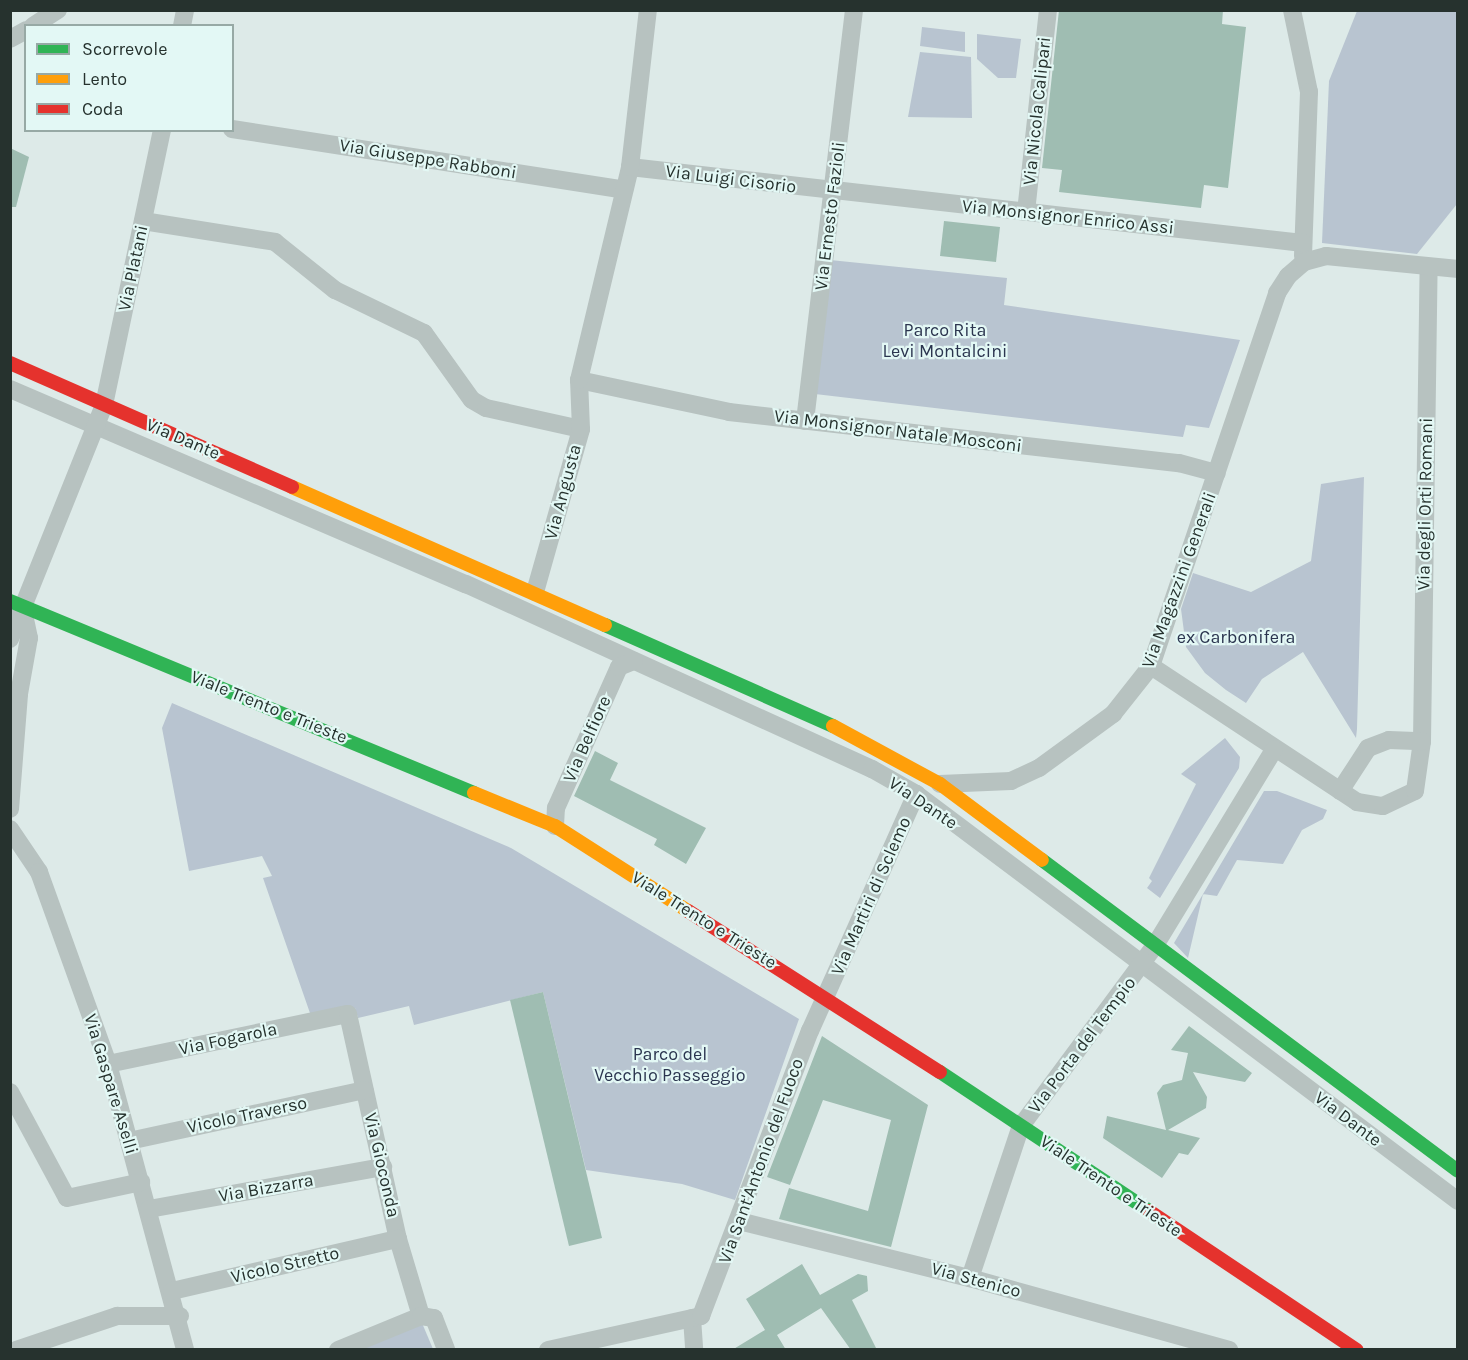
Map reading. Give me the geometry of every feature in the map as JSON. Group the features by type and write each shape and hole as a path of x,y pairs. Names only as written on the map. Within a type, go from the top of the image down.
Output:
{"main road":[{"name":"Via Dante","path":"10,363 536,592 871,743 940,784 1154,947 1458,1171"},
{"name":"Viale Trento e Trieste","path":"16,603 532,814 555,826 827,998 1346,1346"}],"street":[{"path":"36,24 58,10"},
{"path":"580,429 579,380 630,167 648,10"},
{"name":"Via Ernesto Fazioli","path":"805,420 854,10"},
{"name":"Via Nicola Calipari","path":"1026,212 1048,10"},
{"path":"1292,10 1309,92 1304,262 1326,256 1458,268"},
{"path":"10,39 24,31"},
{"name":"Via Giuseppe Rabboni","path":"234,129 624,190"},
{"name":"Via Platani","path":"16,603 104,405 162,132"},
{"name":"Via Luigi Cisorio","path":"630,167 833,190"},
{"name":"Via Monsignor Enrico Assi","path":"833,190 1303,243"},
{"name":"Via Angusta","path":"143,222 275,242 335,290 424,333 472,400 486,408 580,429 536,592"},
{"name":"Via Magazzini Generali","path":"940,784 1011,781 1039,768 1113,714 1151,666 1277,293 1304,262"},
{"name":"Via degli Orti Romani","path":"1151,666 1274,750 1340,791 1371,805 1407,798 1419,779 1422,741 1429,267"},
{"name":"Via Monsignor Natale Mosconi","path":"579,380 729,412 1179,464 1218,473"},
{"name":"Via Dante","path":"10,389 466,584 872,769 916,794 1458,1201"},
{"path":"322,523 357,514"},
{"path":"444,552 466,584"},
{"path":"10,639 16,603"},
{"path":"10,810 19,694 29,638 16,603"},
{"name":"Via Belfiore","path":"532,814 544,805 606,668 605,648"},
{"name":"Via Belfiore","path":"555,826 556,808 619,667 634,661"},
{"path":"681,682 725,676"},
{"path":"1340,791 1368,748 1389,740 1422,741"},
{"path":"1142,964 1274,750"},
{"name":"Via Martiri di Sclemo","path":"827,998 916,794"},
{"name":"Via Gaspare Aselli","path":"10,829 39,872 108,1064 180,1316 185,1350"},
{"name":"Via Porta del Tempio","path":"970,1278 1021,1126 1142,964"},
{"name":"Via Sant'Antonio del Fuoco","path":"693,1318 700,1316 708,1300 810,1030 827,998"},
{"name":"Via Fogarola","path":"108,1064 348,1014"},
{"name":"Via Gioconda","path":"348,1014 398,1239 421,1316"},
{"path":"1238,1036 1280,1039"},
{"name":"Vicolo Traverso","path":"129,1141 365,1090"},
{"path":"10,1092 67,1198 141,1182"},
{"name":"Via Bizzarra","path":"149,1209 382,1167"},
{"name":"Via Stenico","path":"739,1221 970,1278 1210,1348"},
{"name":"Vicolo Stretto","path":"172,1291 398,1239"},
{"path":"16,1350 117,1316 180,1316"},
{"path":"338,1350 421,1316 434,1318 446,1350"},
{"path":"554,1349 624,1341 693,1318 694,1350"},
{"path":"1210,1348 1229,1350"}],"green space":[{"path":"1357,11 1457,11 1457,204 1417,254 1322,243 1329,81"},
{"path":"922,27 965,32 965,52 920,46"},
{"path":"977,34 1021,39 1016,78 998,78 977,59"},
{"path":"920,52 971,57 972,118 908,117"},
{"name":"Parco Rita Levi Montalcini","path":"830,260 1007,278 1004,305 1240,340 1209,428 1186,425 1183,437 815,394"},
{"name":"ex Carbonifera","path":"1364,477 1356,738 1303,652 1262,679 1246,703 1226,690 1205,673 1186,647 1181,609 1193,573 1251,592 1311,561 1321,484"},
{"name":"Parco del Vecchio Passeggio","path":"172,703 511,848 799,1019 735,1200 682,1184 586,1170 543,992 414,1025 409,1006 358,1018 355,1008 311,1016 263,878 272,876 262,856 189,871 162,728"},
{"path":"1225,738 1240,757 1239,768 1160,898 1147,888 1152,881 1149,878 1196,784 1181,774"},
{"path":"1264,791 1277,791 1327,810 1323,819 1302,830 1283,864 1237,860 1217,896 1203,894"},
{"path":"1203,894 1188,958 1174,943"},
{"path":"422,1323 433,1349 355,1350"}],"building":[{"path":"1059,10 1223,10 1222,24 1246,27 1228,188 1204,185 1201,208 1059,192 1062,170 1042,168"},
{"path":"10,148 29,157 16,207 10,207"},
{"path":"944,221 1000,227 996,262 940,256"},
{"path":"595,751 618,763 610,780 706,828 686,864 654,845 657,839 574,796"},
{"path":"543,992 602,1238 569,1246 510,1000"},
{"path":"1189,1026 1252,1073 1245,1082 1193,1072 1207,1097 1206,1108 1168,1130 1200,1138 1188,1155 1179,1153 1162,1178 1103,1138 1107,1116 1166,1130 1157,1093 1163,1085 1182,1080 1188,1053 1171,1050"},
{"path":"822,1036 928,1105 891,1247 779,1219 789,1188 868,1211 891,1120 823,1100 790,1185 767,1177"},
{"path":"802,1264 820,1295 858,1274 867,1276 868,1291 852,1300 877,1350 851,1350 821,1308 777,1335 786,1350 732,1350 765,1330 746,1299"}],"traffic: fast":[{"path":"10,601 474,793"},
{"path":"605,625 833,726"},
{"path":"1042,860 1458,1171"},
{"path":"940,1072 1149,1211"}],"traffic: slow":[{"path":"292,487 605,625"},
{"path":"833,726 940,784 1042,860"},
{"path":"474,793 555,826 688,911"}],"traffic: jam":[{"path":"10,363 292,487"},
{"path":"688,911 940,1072"},
{"path":"1149,1211 1357,1350"}]}
